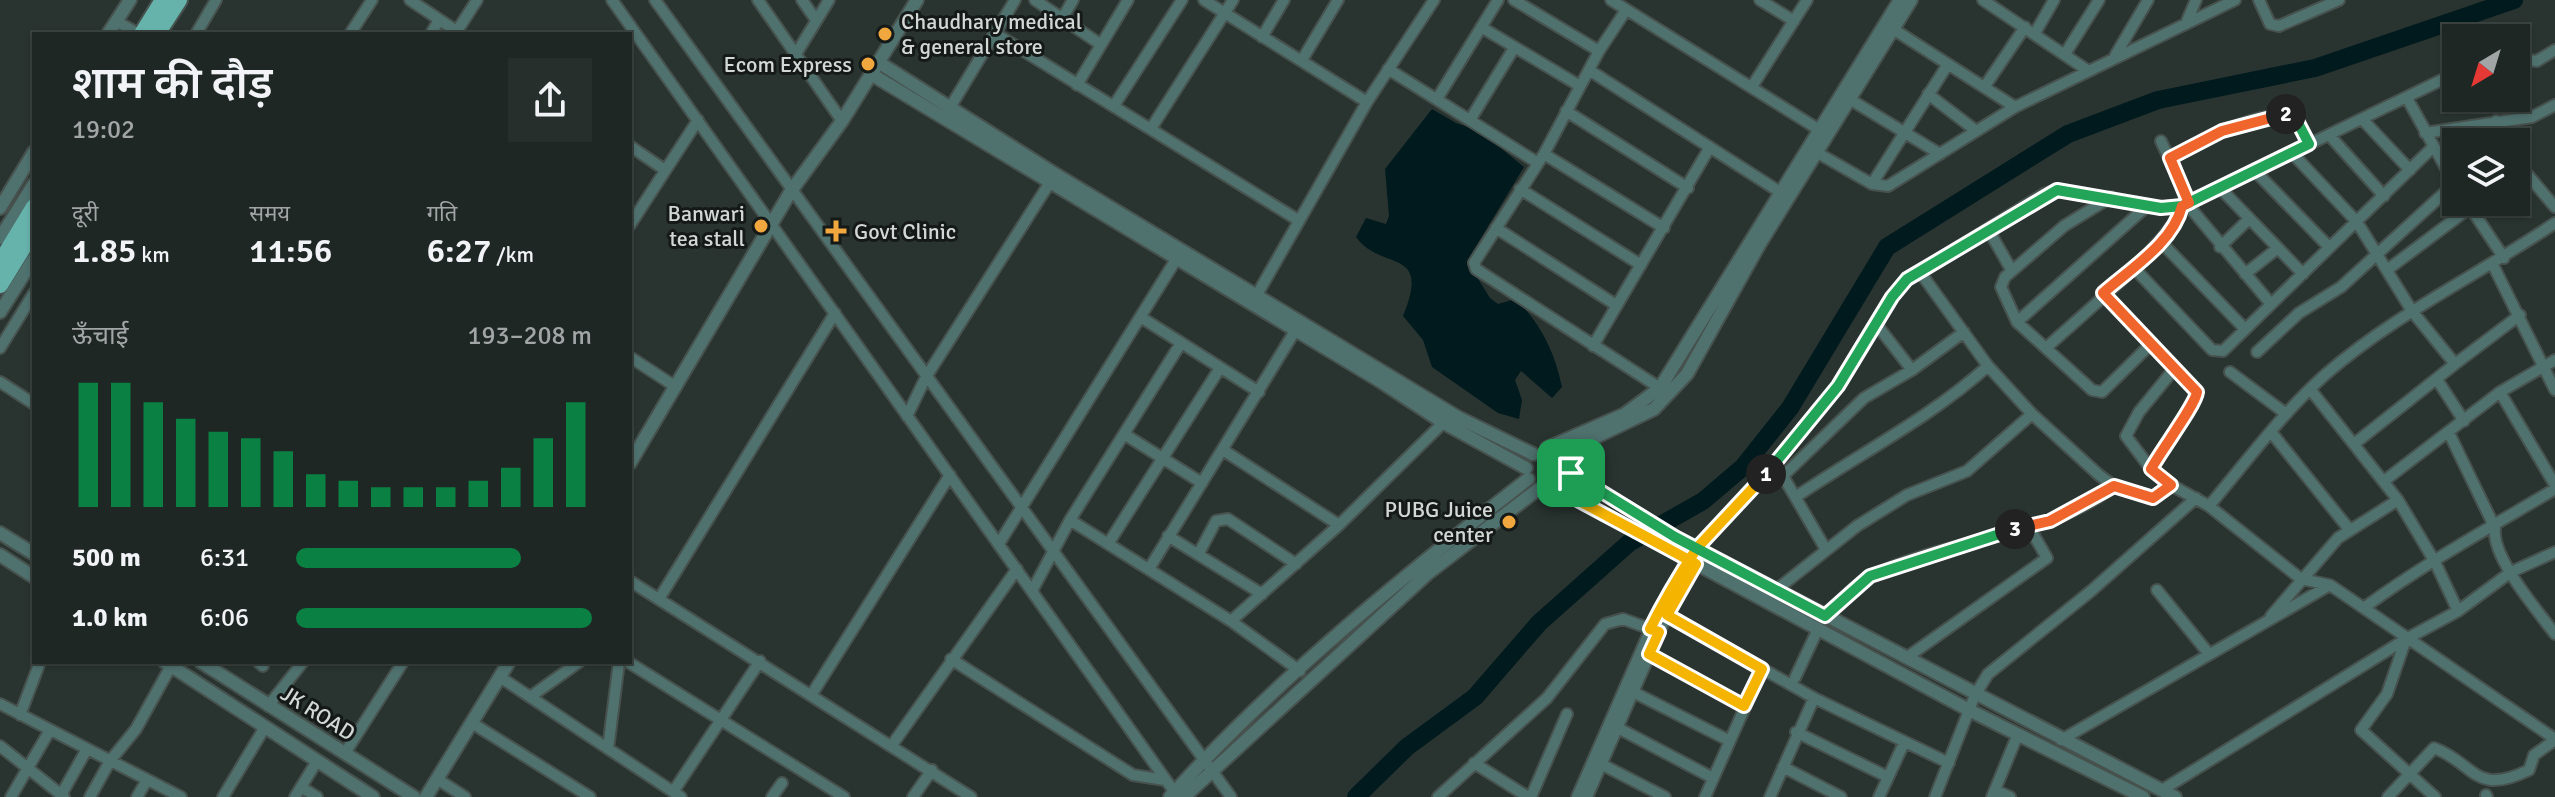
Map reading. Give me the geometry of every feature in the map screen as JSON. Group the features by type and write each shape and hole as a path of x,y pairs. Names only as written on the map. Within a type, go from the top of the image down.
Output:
{"main road":[{"path":"141,32 163,0"},
{"path":"158,32 179,0"},
{"path":"0,263 32,210"},
{"path":"0,285 32,233"}],"street":[{"path":"109,32 130,0"},
{"path":"197,32 216,0"},
{"path":"351,32 372,0"},
{"path":"410,0 457,32"},
{"path":"460,32 477,0"},
{"path":"612,0 1000,542 1177,796"},
{"path":"655,0 1231,797"},
{"path":"758,0 842,121"},
{"path":"802,0 816,20"},
{"path":"796,54 829,0"},
{"path":"632,460 770,224 842,121 917,0"},
{"path":"948,112 1015,0"},
{"path":"1035,0 1100,44"},
{"path":"1063,17 1073,0"},
{"path":"1077,85 1128,0"},
{"path":"1115,104 1182,0"},
{"path":"1204,0 1367,102"},
{"path":"1152,127 1233,0"},
{"path":"1262,37 1284,0"},
{"path":"1302,60 1338,0"},
{"path":"1254,299 1367,102 1434,0"},
{"path":"1437,99 1498,0"},
{"path":"1514,0 1599,51"},
{"path":"1611,0 1753,85 1818,129"},
{"path":"1760,0 1794,21"},
{"path":"1753,85 1807,0"},
{"path":"874,68 1177,258 1254,299 1295,331 1448,418 1533,454 1625,414 1660,388 1900,0"},
{"path":"1567,457 1581,444 1654,409 1677,388 1816,152 1911,0"},
{"path":"1983,0 2087,70"},
{"path":"2065,54 2099,0"},
{"path":"2115,56 2148,0"},
{"path":"2187,21 2196,0"},
{"path":"1816,152 1872,184 1888,186 2015,107 2235,0"},
{"path":"2259,0 2270,24 2279,26 2339,0"},
{"path":"1985,86 2049,2"},
{"path":"1626,10 1599,51 1541,158 1475,258 1476,269 1660,388"},
{"path":"432,32 439,20"},
{"path":"116,21 136,32"},
{"path":"1481,27 1580,86"},
{"path":"1893,29 2015,107"},
{"path":"996,34 1077,85 1115,104 1298,220"},
{"path":"1470,120 1514,48"},
{"path":"2530,60 2537,61 2555,50"},
{"path":"1872,184 1948,64"},
{"path":"1388,69 1470,120 1664,228"},
{"path":"1589,70 1780,192"},
{"path":"1577,797 1663,612 1703,546 1838,386 1892,297 1907,279 2057,190 2111,197 2147,206 2186,205 2442,80"},
{"path":"1928,94 1975,130"},
{"path":"2407,98 2442,164"},
{"path":"1851,100 1940,154"},
{"path":"2425,133 2532,117 2555,105"},
{"path":"1566,111 1688,188"},
{"path":"2170,158 2222,131 2283,113 2296,119 2309,144"},
{"path":"632,222 698,120"},
{"path":"2363,120 2410,170"},
{"path":"2496,121 2499,128"},
{"path":"2330,136 2384,196"},
{"path":"2161,141 2186,205 2271,304"},
{"path":"632,147 665,170"},
{"path":"1593,346 1710,147"},
{"path":"2133,267 2212,350 2223,351 2432,148"},
{"path":"2292,153 2357,222 2412,311 2455,364"},
{"path":"0,208 32,155"},
{"path":"2255,171 2329,247"},
{"path":"1052,178 1448,418 1527,474 1537,490"},
{"path":"907,416 926,377 1052,178"},
{"path":"2530,178 2555,207"},
{"path":"0,238 32,187"},
{"path":"1520,189 1641,265"},
{"path":"2221,189 2303,274"},
{"path":"2111,197 2064,226 2012,271 2001,287 2017,322 2092,390 2102,392 2152,343"},
{"path":"2257,352 2299,313 2341,287 2377,257 2442,197"},
{"path":"2046,348 2161,242 2186,205"},
{"path":"2017,322 2147,206"},
{"path":"2387,270 2455,216"},
{"path":"2476,216 2504,258"},
{"path":"2220,247 2249,219"},
{"path":"2209,506 2285,413 2310,389 2412,311 2493,265 2555,223"},
{"path":"1496,228 1616,305"},
{"path":"1988,229 2012,271"},
{"path":"2161,242 2245,329"},
{"path":"2245,274 2278,248"},
{"path":"1000,542 1177,258"},
{"path":"0,312 32,261"},
{"path":"2493,265 2555,390"},
{"path":"1920,272 1988,366 2032,414 2114,486 2153,498 2171,485"},
{"path":"2103,293 2197,392 2197,397 2151,469"},
{"path":"0,348 32,296"},
{"path":"659,599 835,313"},
{"path":"2354,444 2520,315"},
{"path":"1142,318 1259,392"},
{"path":"1877,325 1912,370"},
{"path":"1149,569 1295,331"},
{"path":"1784,475 1864,398 1912,370 1964,332"},
{"path":"1032,591 1070,520 1181,343"},
{"path":"632,358 676,387"},
{"path":"2384,481 2500,392 2555,360"},
{"path":"1797,496 1899,428 1936,408 1988,366"},
{"path":"1108,544 1220,368"},
{"path":"2175,368 2139,412 2126,436 2151,469 2171,485 2209,506 2301,579 2330,585 2365,607 2406,639 2555,740 2534,755 2529,770 2512,778 2482,781 2434,748 2388,797"},
{"path":"2230,372 2285,413"},
{"path":"2438,381 2464,421"},
{"path":"0,382 32,403"},
{"path":"2310,389 2398,500 2435,562 2458,611"},
{"path":"2365,607 2410,574 2495,528 2555,487 2500,392"},
{"path":"1776,590 1825,548 1907,495 1967,471 2032,414"},
{"path":"1231,621 1339,525 1448,418"},
{"path":"2271,432 2349,529"},
{"path":"2449,433 2495,528 2493,539 2511,572 2555,634"},
{"path":"1124,434 1202,483"},
{"path":"1547,448 1567,457"},
{"path":"1223,450 1339,525"},
{"path":"1177,796 1205,757 1527,474 1533,454"},
{"path":"1559,490 1567,483 1571,473 1567,457"},
{"path":"1774,465 1797,496 1825,548"},
{"path":"1571,473 1672,543 1693,562 1969,710 2139,796 2458,611 2511,572 2555,552"},
{"path":"812,694 950,475"},
{"path":"1825,616 1870,576 2028,525 2050,521 2114,486"},
{"path":"1177,796 1211,770 1427,574 1537,490 1559,490 1593,509 1672,543 1703,546 1776,590 2175,797"},
{"path":"1935,797 1975,695 1988,674 2091,591 2196,498"},
{"path":"2271,617 2301,579 2349,529 2398,500"},
{"path":"1199,553 1216,521 1228,519 1296,564"},
{"path":"1070,520 1231,621 1300,671"},
{"path":"1906,658 2047,558 2028,525"},
{"path":"0,533 32,553"},
{"path":"1168,536 1262,594"},
{"path":"0,555 32,576"},
{"path":"892,745 1017,569"},
{"path":"632,582 971,797"},
{"path":"2061,740 2330,585"},
{"path":"2157,590 2209,654"},
{"path":"1663,612 1814,698 1949,763"},
{"path":"1442,794 1547,698 1605,624 1623,619 1654,631"},
{"path":"1795,678 1818,629 1825,631"},
{"path":"1587,797 1635,693 1654,631"},
{"path":"2406,639 2387,694 2361,730 2406,775 2435,797"},
{"path":"1649,654 1744,706"},
{"path":"951,659 1133,775 1165,780"},
{"path":"500,677 677,794 720,720 760,661"},
{"path":"20,715 39,664"},
{"path":"90,797 110,761 136,729 168,664"},
{"name":"JK ROAD","path":"168,664 373,797"},
{"name":"JK ROAD","path":"204,664 414,797"},
{"path":"268,706 301,664"},
{"path":"345,753 402,664"},
{"path":"426,797 508,664"},
{"path":"530,697 576,664"},
{"path":"608,749 619,664"},
{"path":"631,664 844,797"},
{"path":"1705,797 1762,669"},
{"path":"1635,693 1730,741"},
{"path":"1770,797 1796,732 1814,698"},
{"path":"0,704 147,780 168,794 181,797"},
{"path":"1474,763 1530,797 1567,714"},
{"path":"472,723 590,797"},
{"path":"223,797 265,727"},
{"path":"1618,728 1713,778"},
{"path":"11,797 50,730"},
{"path":"1796,732 1888,777"},
{"path":"2010,797 1994,793 2018,734"},
{"path":"1879,797 1904,743"},
{"path":"1,751 62,796 87,749"},
{"path":"317,761 298,792 317,797"},
{"path":"1601,764 1665,797"},
{"path":"1783,767 1841,797"},
{"path":"913,797 932,770"},
{"path":"437,779 465,797"},
{"path":"137,797 147,780"},
{"path":"772,797 782,783"},
{"path":"1442,794 1455,797"}],"water":[{"path":"1432,109 1456,123 1480,131 1524,167 1467,261 1490,298 1498,304 1515,299 1524,308 1546,339 1555,362 1562,387 1552,398 1521,371 1515,380 1522,400 1519,419 1498,413 1432,367 1423,340 1403,316 1410,294 1411,279 1407,269 1366,248 1356,237 1366,218 1386,224 1389,216 1385,169"}],"waterway":[{"path":"1356,797 1407,747 1475,697 1539,623 1629,543 1703,501 1743,467 1790,408 1887,247 2068,134 2158,100 2315,68 2514,0"}],"place":[{"name":"Chaudhary medical & general store","path":"885,34"},
{"name":"Ecom Express","path":"868,64"},
{"name":"Banwari tea stall","path":"761,226"},
{"name":"Govt Clinic","path":"836,231"},
{"name":"PUBG Juice center","path":"1509,522"}],"route":[{"path":"1571,473 1567,483 1559,490 1669,549 1689,560 1696,564 1667,615 1762,669 1744,706 1649,654 1659,632 1650,629 1659,610 1689,560 1697,548 1708,540 1774,465 1838,386 1892,297 1907,279 2044,194 2057,190 2161,208 2182,206 2189,203 2221,189 2309,144 2296,119 2283,113 2222,131 2170,158 2189,203 2182,206 2179,218 2161,242 2103,293 2197,392 2196,401 2168,437 2151,469 2171,485 2153,498 2114,486 2050,521 2005,531 1870,576 1825,616 1697,548 1675,537 1571,473"}]}
